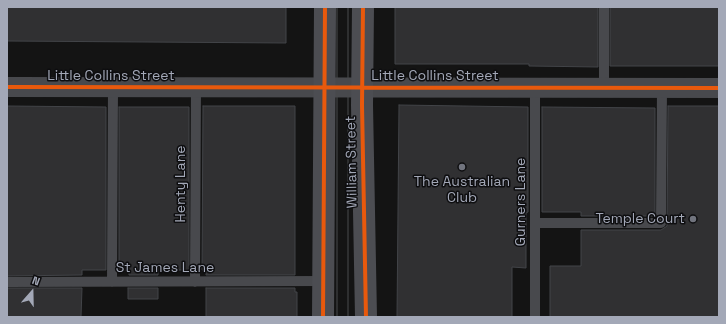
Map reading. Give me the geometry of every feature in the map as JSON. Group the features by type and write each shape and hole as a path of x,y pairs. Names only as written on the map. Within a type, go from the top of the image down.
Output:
{"street":[{"name":"William Street","path":"323,317 325,7"},
{"name":"William Street","path":"363,7 362,88 366,317"},
{"name":"Little Collins Street","path":"7,87 719,88"}],"lane":[{"path":"604,7 604,87"},
{"path":"112,87 112,282"},
{"name":"Henty Lane","path":"195,282 196,87"},
{"name":"Gurners Lane","path":"535,87 535,317"},
{"path":"535,223 661,223 662,88"},
{"name":"St James Lane","path":"7,282 324,281"}],"building":[{"path":"7,7 286,7 286,43 7,41"},
{"path":"395,7 598,7 598,67 529,66 529,64 395,64"},
{"path":"610,7 719,7 719,66 610,66"},
{"path":"399,105 528,107 528,212 526,213 526,268 512,267 512,317 397,317"},
{"path":"7,106 106,107 106,270 82,270 82,275 7,276"},
{"path":"203,106 295,106 295,275 206,275 206,271 202,270"},
{"path":"668,106 719,106 719,317 550,317 550,266 581,266 581,230 661,230 667,226"},
{"path":"119,107 189,107 189,270 158,270 158,275 129,275 129,271 119,270"},
{"path":"542,107 655,108 655,216 581,216 581,212 542,212"},
{"path":"7,288 82,288 81,317 7,317"},
{"path":"128,288 158,288 158,299 128,299"},
{"path":"206,288 295,288 295,292 297,292 297,317 206,317"}],"tram line":[{"path":"337,7 337,317"},
{"path":"348,7 348,317"}],"cycle path":[{"path":"323,317 325,7"},
{"path":"363,7 362,105 366,317"},
{"path":"7,87 719,88"}],"place":[{"name":"The Australian Club","path":"462,167"},
{"name":"Temple Court","path":"693,219"}]}
